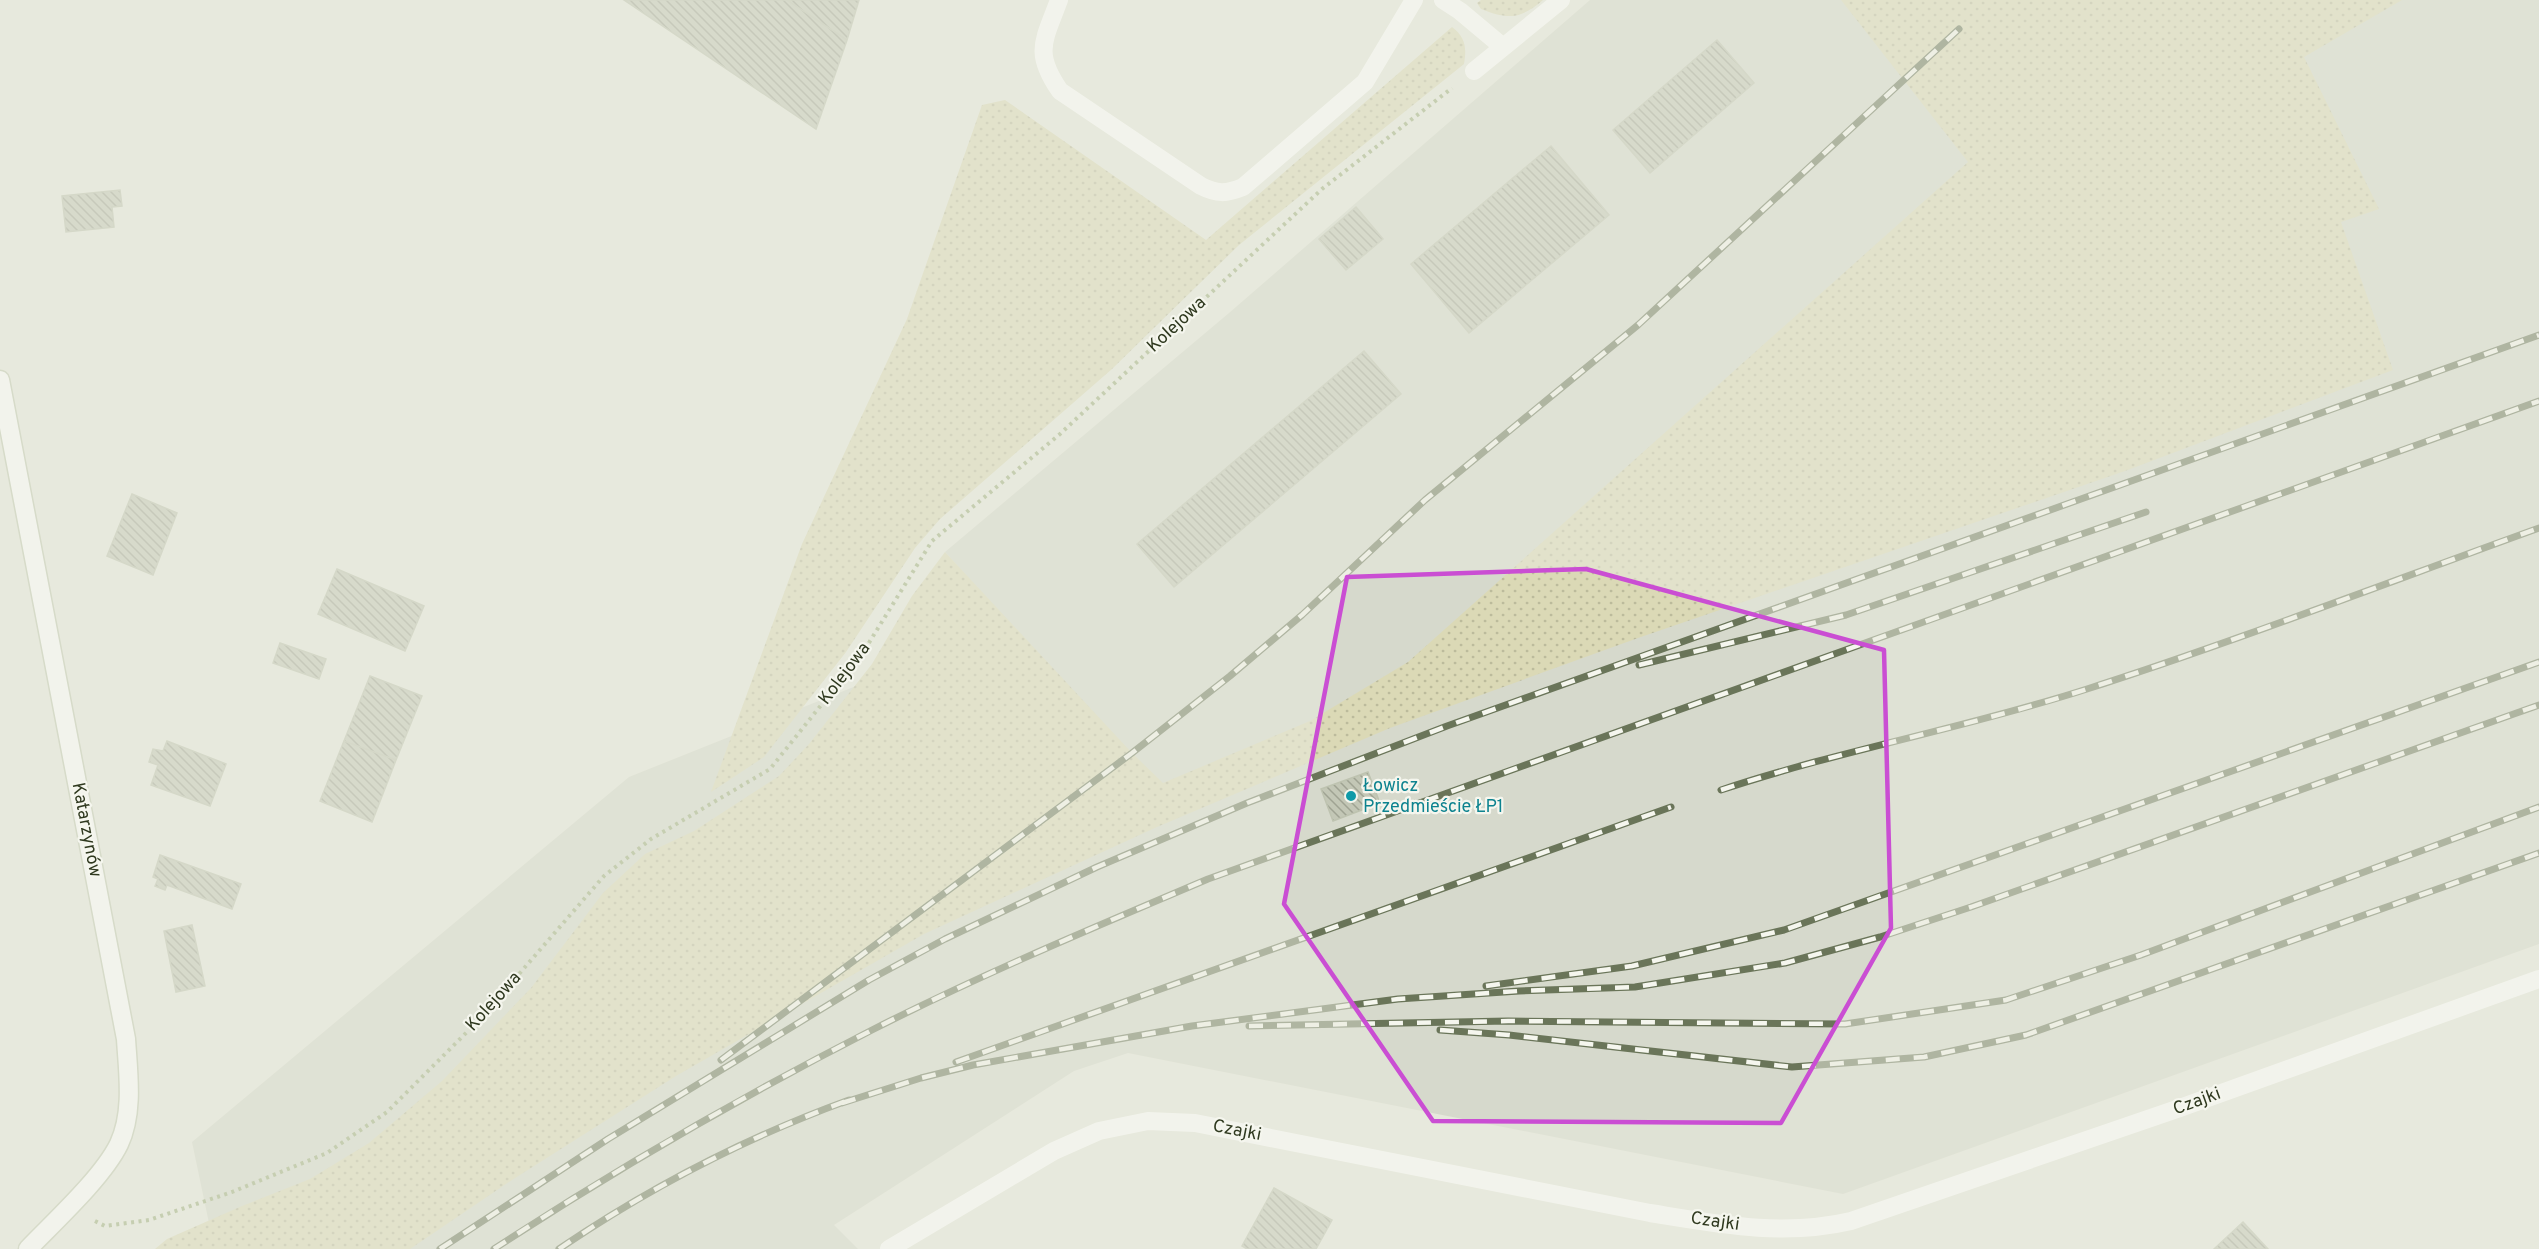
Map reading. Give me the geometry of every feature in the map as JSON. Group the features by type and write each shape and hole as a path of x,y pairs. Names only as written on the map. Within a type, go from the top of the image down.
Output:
{"street":[{"path":"1059,0 1044,39 1042,59 1060,91 1201,186 1213,192 1227,193 1243,187 1365,82 1414,0"},
{"path":"1443,0 1503,46"},
{"path":"1474,71 1561,0"},
{"name":"Katarzynów","path":"0,380 126,1039 129,1090 125,1122 119,1143 102,1169 28,1249"},
{"name":"Czajki","path":"889,1249 1054,1151 1099,1131 1148,1121 1195,1124 1650,1213 1726,1225 1793,1230 1824,1228 1851,1221 2177,1109 2539,979"}],"path":[{"name":"Kolejowa","path":"68,1206 105,1226 148,1220 232,1191 327,1153 387,1112 480,1019 604,876 651,838 770,769 862,654 932,541 1060,434 1322,189 1474,71"}],"highlighted area":[{"path":"1586,569 1884,650 1891,928 1781,1123 1433,1121 1284,904 1347,577"}],"shaded area":[{"path":"1481,0 1543,0 1528,11 1507,16 1481,9 1477,3"},
{"path":"1590,0 2539,0 2539,944 1843,1194 1128,1053 1074,1071 834,1225 858,1249 212,1249 214,1247 192,1142 629,777 861,684 973,583 945,552 1229,313"},
{"path":"1841,0 2402,0 2304,57 2379,209 2341,222 2393,370 2125,471 1638,638 1390,728 1157,827 924,934 676,1076 512,1180 410,1249 155,1249 167,1239 310,1179 369,1143 442,1081 531,988 603,893 645,854 694,831 779,776 809,744 872,664 912,596 945,552 1132,753 1163,783 1310,721 1408,662 1968,162"},
{"path":"1452,27 1464,43 1464,64 1239,245 1112,369 940,519 915,548 846,652 764,757 711,792 802,544 907,319 982,105 1005,100 1206,240"}],"building":[{"path":"624,0 787,0 847,40 816,129"},
{"path":"787,0 859,0 847,40"},
{"path":"1717,40 1754,83 1650,173 1613,130"},
{"path":"1551,146 1609,215 1469,333 1411,264"},
{"path":"120,190 122,206 112,207 114,227 66,232 62,196"},
{"path":"1356,207 1383,239 1346,270 1319,239"},
{"path":"1364,351 1401,394 1174,587 1137,544"},
{"path":"132,494 177,513 153,575 107,556"},
{"path":"337,569 424,606 405,651 318,614"},
{"path":"280,643 326,659 319,679 273,663"},
{"path":"370,676 422,696 396,760 344,741"},
{"path":"167,741 226,764 210,806 151,785 158,765 149,762 153,749 163,751"},
{"path":"344,741 396,760 372,822 320,801"},
{"name":"Łowicz Przedmieście ŁP1","path":"1368,772 1380,803 1333,821 1321,789"},
{"path":"160,855 241,884 232,909 167,885 165,890 155,886 158,879 153,877"},
{"path":"192,925 205,986 176,992 164,931"},
{"path":"1274,1188 1332,1220 1316,1249 1247,1249 1242,1246"},
{"path":"2243,1222 2268,1249 2214,1249"}],"railway":[{"path":"721,1060 1132,753 1230,676 1302,615 1425,500 1638,325 1959,29"},
{"path":"440,1249 608,1139 869,980 945,939 1097,867 1247,803 1447,726 2539,335"},
{"path":"494,1249 586,1190 680,1134 872,1030 997,970 1208,879 2539,401"},
{"path":"1639,665 1846,615 2146,512"},
{"path":"1721,790 1812,763 1996,716 2087,689 2257,631 2539,528"},
{"path":"1486,986 1632,966 1784,930 2539,662"},
{"path":"842,1103 921,1078 973,1065 1192,1026 1398,999 1519,991 1635,987 1785,963 1880,937 1971,907 2539,705"},
{"path":"956,1062 1671,807"},
{"path":"1249,1026 1508,1021 1845,1024 2006,1000 2141,955 2539,807"},
{"path":"1440,1030 1509,1035 1792,1067 1924,1057 2026,1035 2539,853"},
{"path":"559,1249 628,1205 700,1165 773,1130 849,1100"}],"place":[{"name":"Łowicz Przedmieście ŁP1","path":"1351,796"}]}
